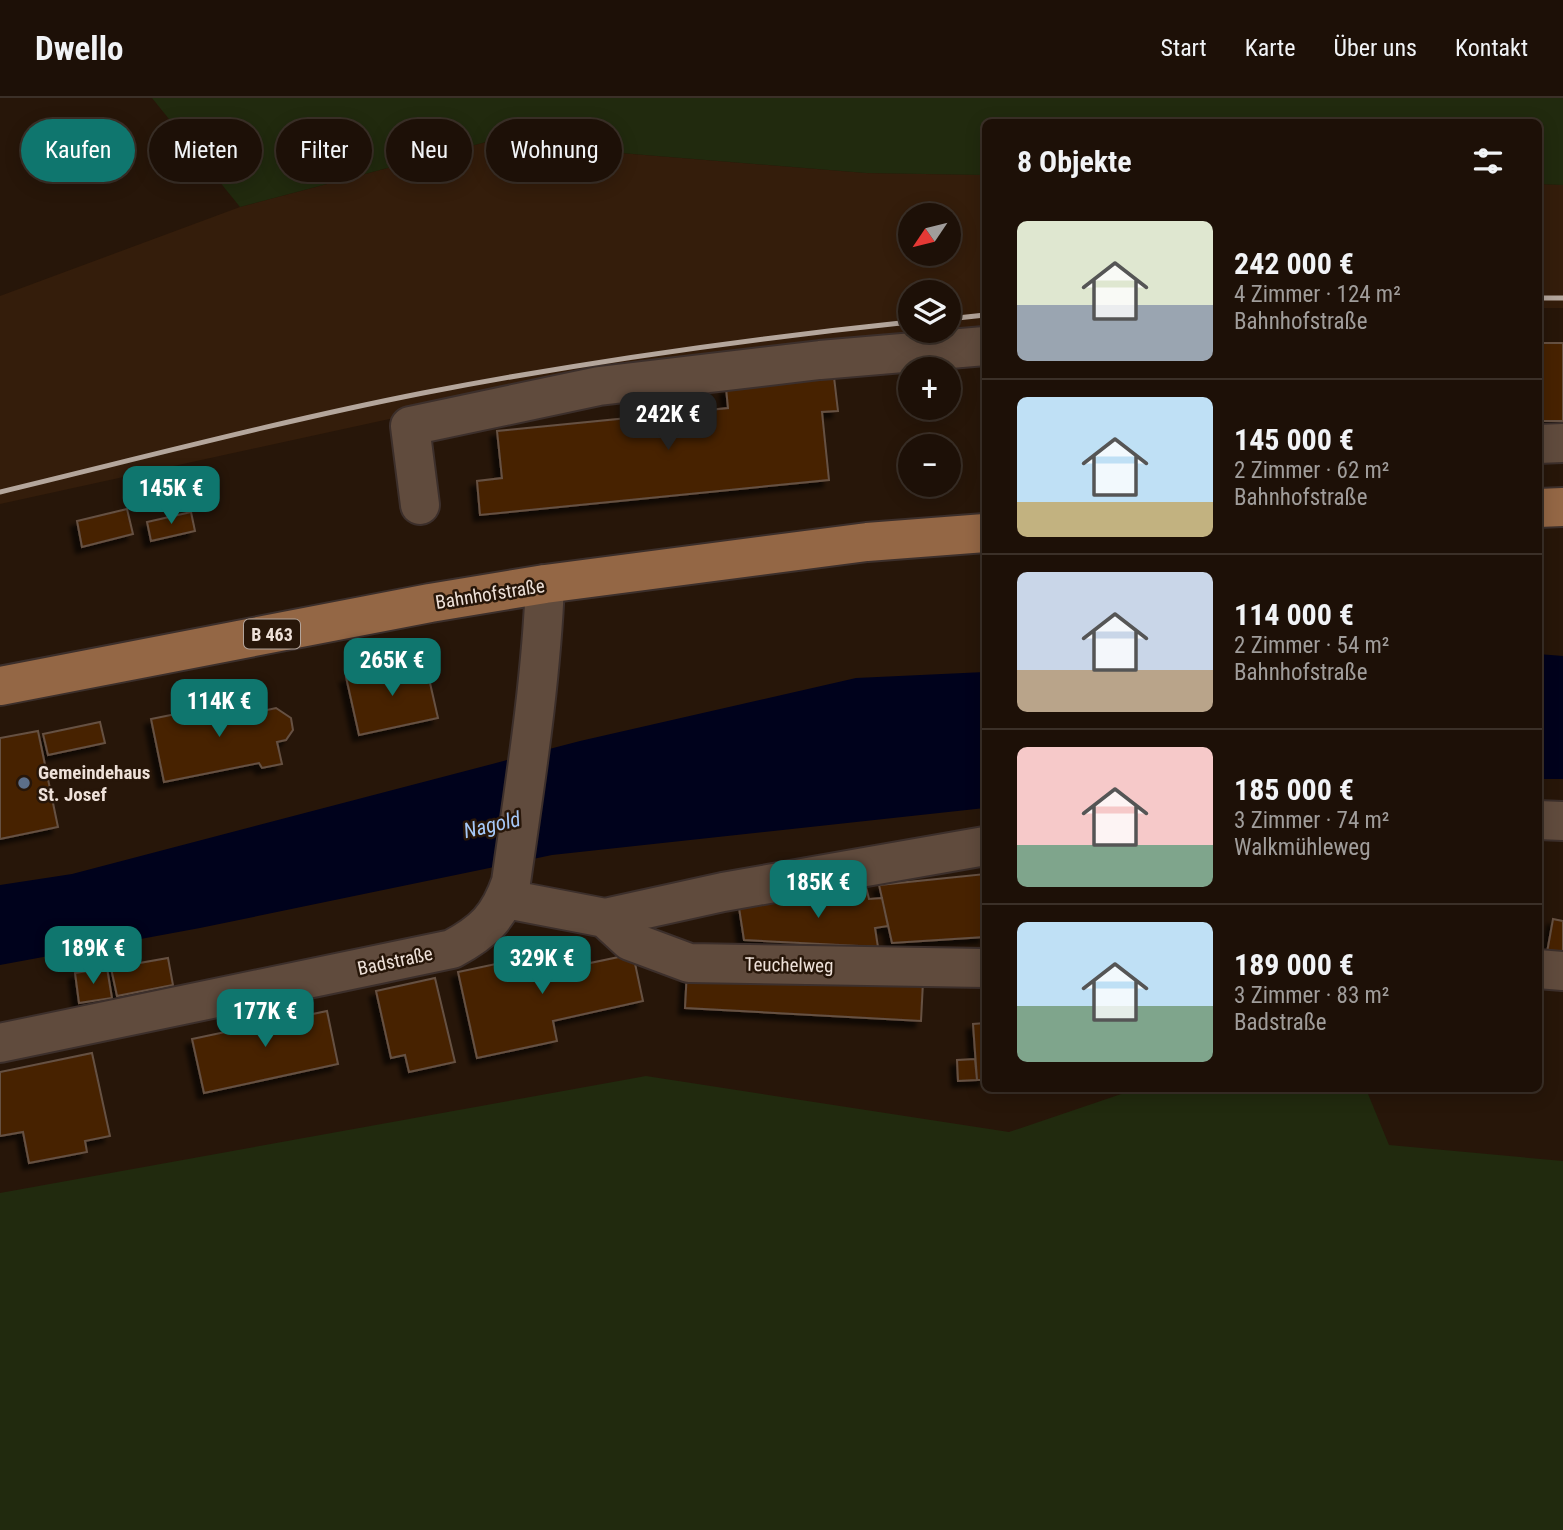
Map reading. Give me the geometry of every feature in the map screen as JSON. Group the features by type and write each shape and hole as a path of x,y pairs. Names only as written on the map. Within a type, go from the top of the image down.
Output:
{"main road":[{"path":"1542,508 1563,507"},
{"name":"Bahnhofstraße","path":"0,686 430,603 545,584 867,542 982,533"}],"street":[{"path":"419,505 410,426 599,386 820,360 982,346"},
{"path":"1542,444 1563,443"},
{"path":"545,584 544,622 533,726 508,891 605,918 723,892 982,847"},
{"path":"1542,820 1563,821"},
{"name":"Badstraße","path":"0,1043 452,949 475,936 492,921 508,891"},
{"name":"Teuchelweg","path":"605,918 630,941 689,962 982,968"}],"shaded area":[{"path":"486,142 486,182 622,182 622,153 866,173 982,175 982,329 961,333 961,280 898,280 898,342 394,418 0,504 0,296 240,207 335,182 372,182 372,172 386,168 386,182 472,182 472,146"},
{"path":"1542,184 1563,185 1563,308 1542,308"}],"green space":[{"path":"152,98 1563,98 1563,185 1542,184 1542,119 982,119 982,175 866,173 622,153 622,119 486,119 486,142 472,146 472,119 386,119 386,168 372,172 372,119 276,119 276,182 335,182 240,207 220,182 262,182 262,119 169,119"},
{"path":"646,1076 1009,1132 1127,1092 1367,1092 1389,1145 1563,1161 1563,1530 0,1530 0,1193"}],"water":[{"path":"1542,654 1563,656 1563,779 1542,779"},
{"name":"Nagold","path":"982,672 982,808 552,855 200,928 0,965 0,885 72,874 580,741 856,678"}],"building":[{"path":"1542,343 1563,343 1563,421 1542,421"},
{"path":"834,377 838,411 822,412 829,480 480,515 477,481 502,478 497,431 728,408 726,388"},
{"path":"127,509 133,534 82,547 77,521"},
{"path":"191,512 195,531 151,541 147,522"},
{"path":"425,661 438,718 359,735 346,677"},
{"path":"250,699 253,713 276,708 291,718 293,730 286,740 277,742 282,764 262,768 259,763 164,782 151,719"},
{"path":"100,722 105,743 48,755 43,734"},
{"name":"Gemeindehaus St. Josef","path":"38,731 58,827 0,839 0,738"},
{"path":"982,874 982,937 892,943 879,885"},
{"path":"866,887 869,899 882,898 888,926 875,928 878,947 744,940 739,908"},
{"path":"1553,919 1563,921 1563,961 1546,958"},
{"path":"586,945 590,963 633,954 643,1001 553,1021 557,1041 477,1058 458,972"},
{"path":"168,958 173,985 117,996 111,968"},
{"path":"107,968 112,998 79,1003 75,973"},
{"path":"687,970 923,982 921,1021 685,1008"},
{"path":"435,978 455,1062 409,1072 405,1055 391,1058 376,991"},
{"path":"286,1009 289,1019 327,1011 338,1064 204,1093 192,1039 230,1031 228,1022"},
{"path":"982,1023 982,1080 977,1080 973,1024"},
{"path":"92,1053 110,1136 85,1141 87,1152 29,1163 23,1132 0,1136 0,1072"},
{"path":"975,1059 977,1080 958,1081 957,1060"}],"railway":[{"path":"1542,298 1563,298"},
{"path":"961,318 982,315"},
{"path":"0,492 264,428 423,393 666,352 898,323"}],"place":[{"name":"Gemeindehaus St. Josef","path":"24,783"}]}
